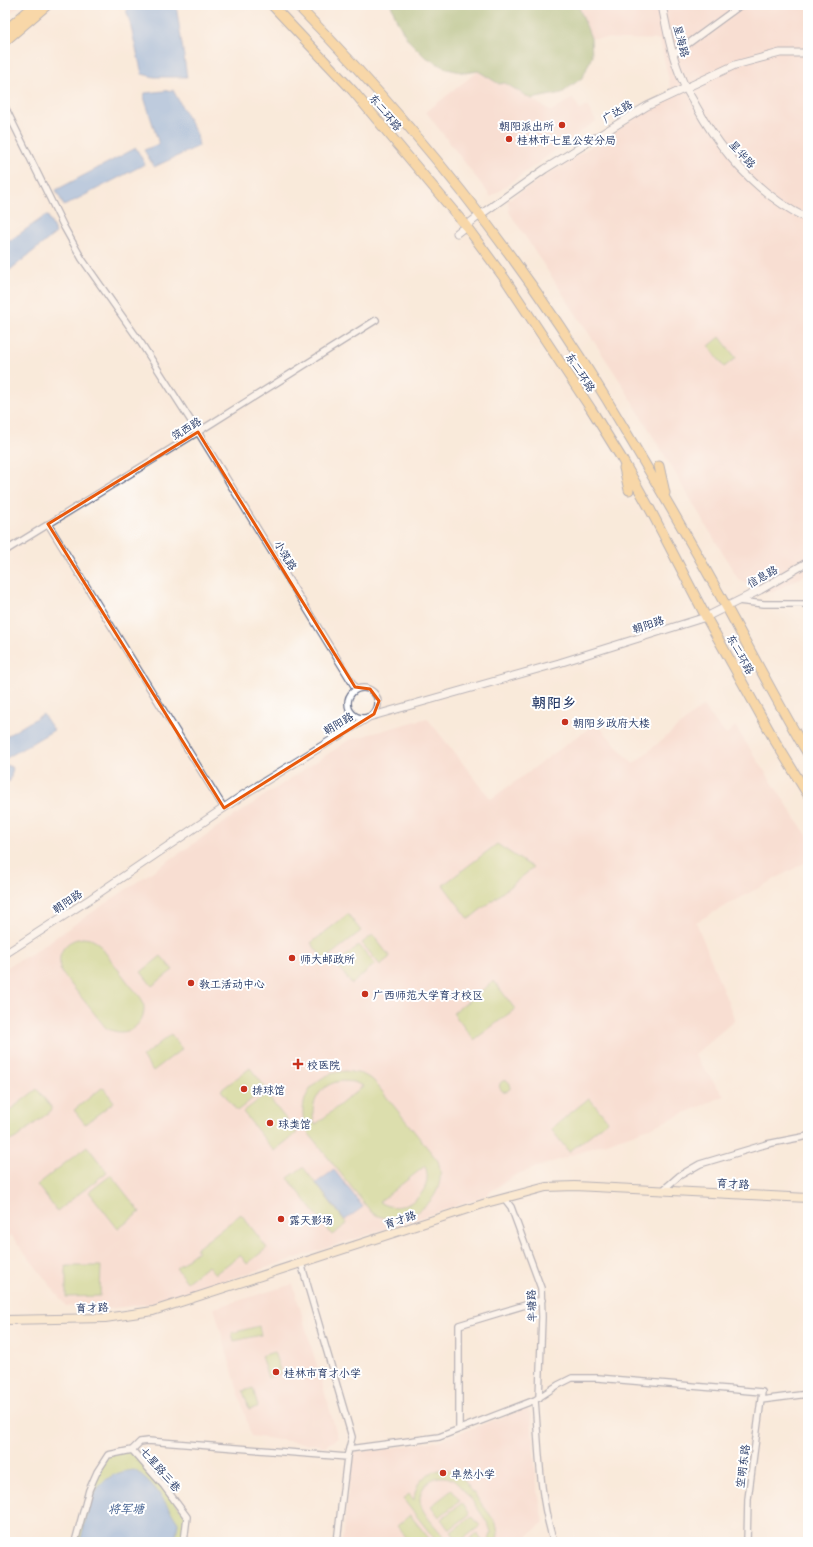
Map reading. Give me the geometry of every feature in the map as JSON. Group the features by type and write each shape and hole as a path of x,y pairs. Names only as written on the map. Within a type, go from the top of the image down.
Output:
{"main road":[{"path":"5,30 35,5"},
{"path":"5,41 47,5"},
{"name":"东二环路","path":"272,5 353,91 466,226 505,279 622,459 652,511 706,617 775,741 808,795"},
{"name":"东二环路","path":"297,5 367,79 480,215 520,268 602,392 667,502 808,754"},
{"path":"622,459 629,490"},
{"path":"659,466 667,502"},
{"name":"育才路","path":"5,1320 105,1318 146,1312 176,1304 453,1213 546,1187 560,1186 663,1190 808,1198"}],"street":[{"name":"星海路","path":"662,5 667,30 684,85"},
{"path":"674,54 741,5"},
{"name":"广达路","path":"457,233 545,169 601,133 684,85 735,65 780,53 808,53"},
{"name":"星华路","path":"684,85 714,137 734,162 763,190 798,215 808,219"},
{"name":"小筑路","path":"5,107 64,227 82,259 141,344 198,432 356,689"},
{"name":"筑西路","path":"5,551 376,320"},
{"path":"48,524 224,808"},
{"name":"信息路","path":"726,607 760,590 808,562"},
{"path":"738,601 764,604 808,604"},
{"name":"朝阳路","path":"5,954 65,916 224,808 369,717 559,663 706,617 726,607"},
{"path":"366,687 378,696 379,706 374,714 369,717 359,718 351,712 348,707 349,697 356,689 366,687"},
{"path":"663,1190 679,1176 700,1164 767,1144 808,1136"},
{"name":"半塘路","path":"504,1198 511,1207 542,1288 537,1399 543,1489 547,1515 554,1542"},
{"path":"301,1263 352,1437 346,1457 338,1542"},
{"path":"459,1429 459,1325 542,1300"},
{"name":"空明东路","path":"537,1399 558,1385 572,1378 598,1378 762,1392 748,1499 747,1542"},
{"path":"761,1400 808,1394"},
{"path":"349,1449 439,1437 537,1399"},
{"path":"132,1450 140,1442 148,1442 346,1457"},
{"name":"七星路三巷","path":"75,1542 89,1490 97,1472 108,1455 132,1450 164,1486 187,1517 184,1542"}],"highlighted area":[{"path":"198,432 355,687 370,689 379,701 374,714 224,808 48,524"}],"shaded area":[{"path":"5,5 21,5 5,18"},
{"path":"578,5 808,5 808,573 774,592 760,590 738,579 620,381 509,212 508,200 672,94 660,40 591,38"},
{"name":"桂林市七星公安分局","path":"478,71 499,84 505,83 551,111 573,98 580,110 587,106 596,121 491,197 426,112"},
{"name":"广西师范大学育才校区","path":"703,706 726,735 735,726 808,837 808,861 696,922 735,1020 694,1055 724,1096 652,1127 515,1175 481,1198 157,1303 107,1309 66,1306 11,1235 5,1239 5,968 31,954 349,740 427,718 491,799 596,723 633,764"},
{"name":"桂林市育才小学","path":"293,1284 338,1438 325,1446 251,1436 214,1308"},
{"name":"卓然小学","path":"527,1408 531,1415 537,1487 544,1522 525,1538 528,1542 342,1542 353,1452 378,1450 437,1441"}],"green space":[{"path":"391,5 578,5 591,38 592,56 583,77 562,93 531,99 505,83 499,84 478,71 465,73 447,69 424,56 408,40 398,23"},
{"path":"720,337 736,358 724,367 709,346"},
{"path":"497,844 533,868 469,919 443,885"},
{"path":"348,914 361,931 324,960 311,943"},
{"path":"373,935 390,957 380,965 362,943"},
{"path":"76,939 91,939 98,943 142,1000 144,1006 143,1016 137,1025 132,1029 121,1032 106,1028 61,972 60,959 63,949 66,945"},
{"path":"359,945 375,964 352,984 336,964"},
{"path":"161,956 173,970 152,986 141,972"},
{"path":"494,981 515,1009 474,1040 453,1013"},
{"path":"171,1034 182,1049 153,1071 142,1057"},
{"name":"排球馆","path":"250,1068 266,1088 237,1111 221,1090"},
{"path":"346,1071 362,1074 373,1080 438,1161 440,1175 438,1188 432,1199 423,1208 411,1215 398,1218 385,1218 372,1213 306,1130 303,1119 305,1098 316,1082 335,1073","holes":["342,1081 354,1082 363,1086 315,1125 313,1110 318,1096 322,1090 328,1086","425,1166 427,1176 426,1185 422,1193 415,1200 398,1206 388,1206 379,1202"]},
{"path":"505,1080 509,1082 511,1086 509,1090 505,1092 501,1090 499,1086 501,1082"},
{"path":"103,1087 114,1102 85,1124 74,1110"},
{"path":"37,1089 52,1110 16,1138 12,1140 5,1140 5,1114"},
{"name":"球类馆","path":"266,1094 297,1133 274,1151 243,1112"},
{"path":"589,1098 608,1121 569,1152 551,1129"},
{"path":"87,1146 107,1172 57,1211 37,1185"},
{"path":"303,1167 347,1224 332,1235 288,1178"},
{"path":"111,1175 140,1212 118,1229 89,1192"},
{"path":"241,1214 267,1248 247,1264 240,1255 215,1274 208,1266 187,1282 176,1268 198,1251 196,1249"},
{"path":"66,1266 101,1266 100,1296 66,1297"},
{"path":"259,1326 261,1335 234,1341 232,1333"},
{"path":"274,1352 281,1373 268,1378 261,1356"},
{"path":"253,1388 258,1407 249,1409 243,1391"},
{"name":"将军塘","path":"132,1450 187,1517 184,1542 75,1542 89,1490 108,1455"},
{"path":"439,1470 450,1470 460,1475 496,1523 498,1533 497,1542 489,1542 491,1532 489,1526 462,1488 453,1480 446,1477 440,1477 433,1479 423,1488 420,1501 427,1517 448,1542 437,1542 403,1499 409,1494 414,1500 416,1489 421,1480 428,1474"},
{"path":"452,1490 460,1501 439,1517 431,1506"},
{"path":"462,1503 470,1514 449,1530 441,1519"},
{"path":"410,1515 432,1542 410,1542 397,1526"},
{"path":"472,1516 480,1526 459,1542 451,1532"},
{"path":"477,1533 484,1542 466,1542"}],"water":[{"path":"132,5 176,5 187,77 154,77 142,74 126,10"},
{"path":"173,90 197,135 199,146 154,167 144,150 159,144 144,97 145,93"},
{"path":"136,148 145,164 64,206 56,190"},
{"path":"45,216 48,216 56,233 5,274 5,244"},
{"path":"43,714 54,730 5,759 5,737"},
{"path":"5,764 13,768 10,781 5,783"},
{"path":"334,1170 363,1207 345,1220 316,1183"},
{"name":"将军塘","path":"134,1470 148,1480 154,1487 178,1523 175,1542 80,1542 90,1505 94,1494 100,1485 108,1478 119,1473"}],"place":[{"name":"朝阳派出所","path":"562,125"},
{"name":"桂林市七星公安分局","path":"509,139"},
{"name":"朝阳乡政府大楼","path":"565,722"},
{"name":"师大邮政所","path":"292,958"},
{"name":"教工活动中心","path":"191,983"},
{"name":"广西师范大学育才校区","path":"365,994"},
{"name":"校医院","path":"298,1064"},
{"name":"排球馆","path":"244,1089"},
{"name":"球类馆","path":"270,1123"},
{"name":"露天影场","path":"281,1219"},
{"name":"桂林市育才小学","path":"276,1372"},
{"name":"卓然小学","path":"443,1473"}],"district":[{"name":"朝阳乡","path":"554,701"}]}
